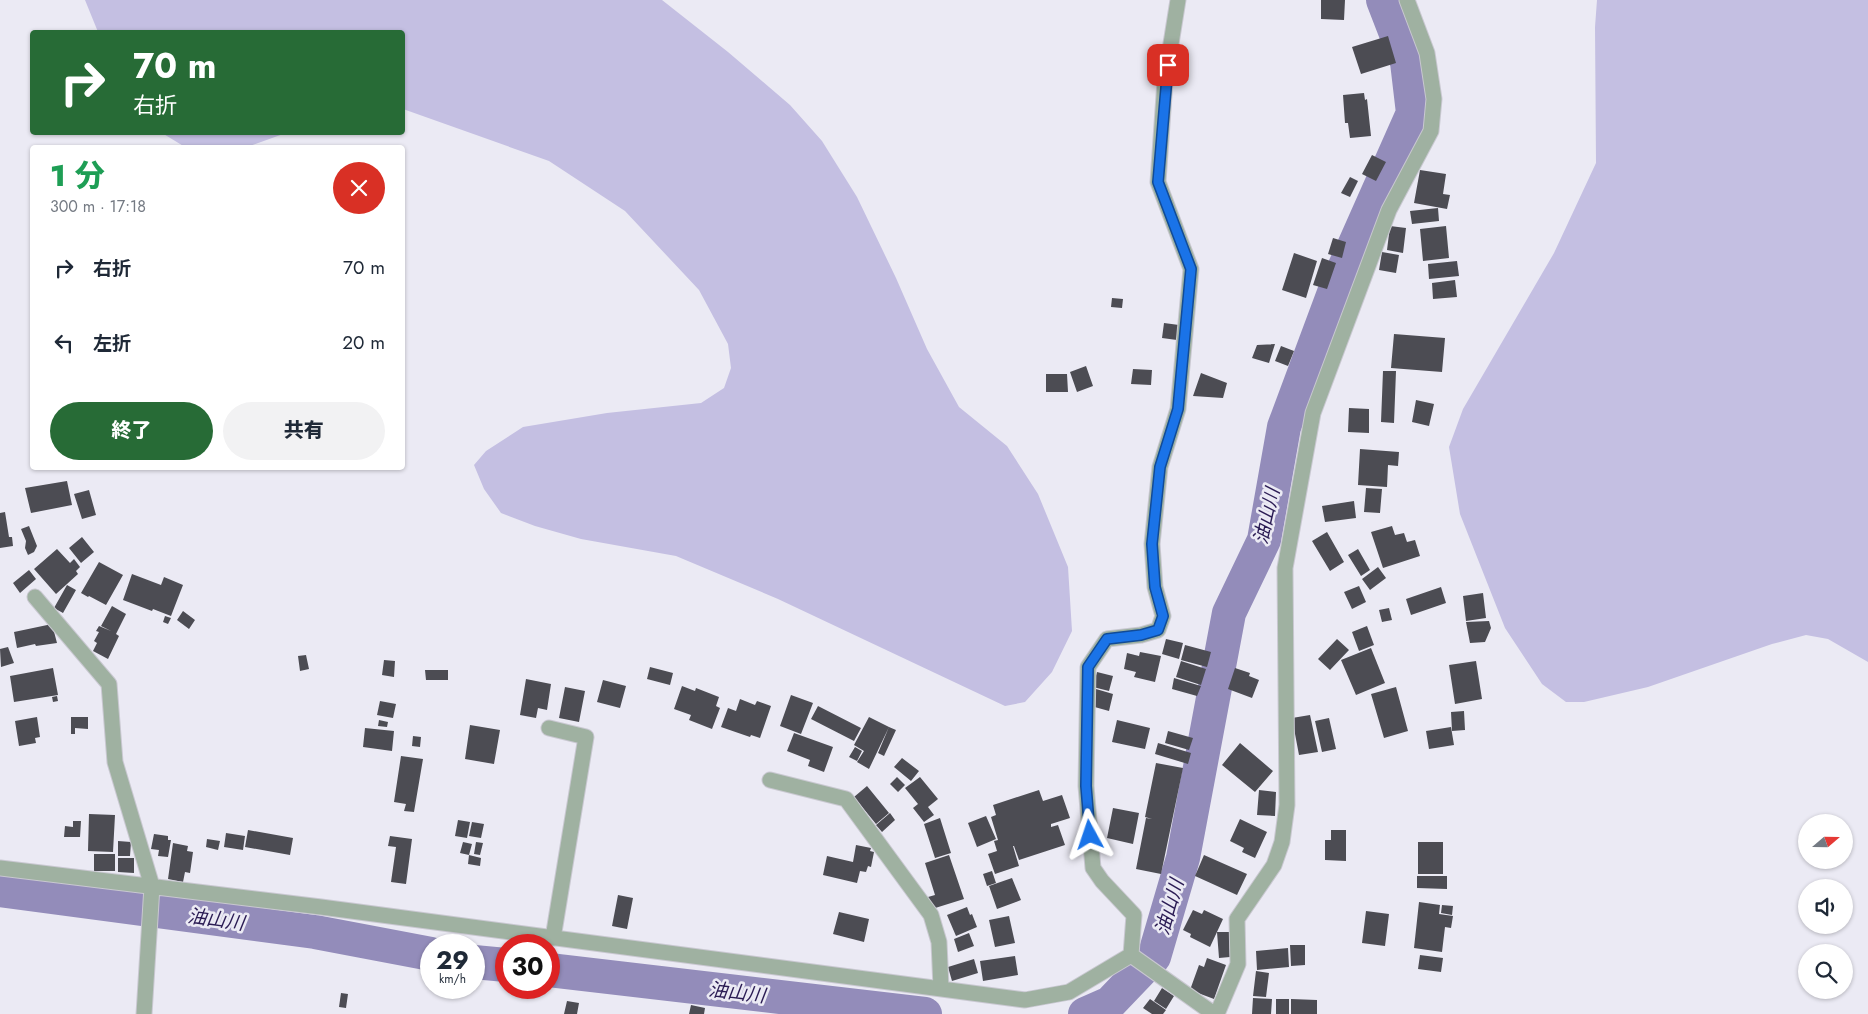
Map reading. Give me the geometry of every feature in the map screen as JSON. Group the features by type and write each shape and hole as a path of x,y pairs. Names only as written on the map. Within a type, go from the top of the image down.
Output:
{"street":[{"path":"1131,955 1134,915 1102,881 1093,868 1086,786 1088,667 1107,639 1141,635 1158,630 1163,616 1155,587 1152,544 1160,467 1178,409 1191,269 1158,182 1165,81 1178,0"},
{"path":"1131,955 1216,1014 1238,964 1237,919 1274,865 1282,842 1287,805 1285,568 1313,412 1389,210 1431,131 1434,99 1427,53 1407,0"},
{"path":"35,597 109,684 115,762 152,886 144,1014"},
{"path":"548,728 586,737 553,934"},
{"path":"770,780 846,799 931,915 939,942 941,988"},
{"path":"0,868 521,934"},
{"path":"560,939 1025,1000 1069,992 1131,955"}],"shaded area":[{"path":"85,0 662,0 728,52 790,105 822,141 857,197 896,278 927,349 959,407 1007,446 1038,494 1068,567 1072,631 1052,672 1025,702 1005,706 778,599 676,556 581,539 535,526 501,513 484,489 474,465 486,451 523,427 607,413 701,403 724,388 731,368 728,344 699,290 625,211 549,161 405,110 405,30 97,30"},
{"path":"1597,0 1868,0 1868,662 1828,639 1806,635 1772,644 1648,687 1584,702 1566,702 1542,684 1505,628 1460,514 1449,447 1463,409 1554,253 1596,163 1595,27"},
{"path":"165,135 280,135 252,145 182,145"}],"building":[{"path":"1321,0 1345,0 1344,20 1321,19"},
{"path":"1388,36 1396,63 1361,74 1352,47"},
{"path":"1364,93 1365,100 1367,99 1371,136 1350,138 1348,123 1345,123 1343,95"},
{"path":"1372,155 1386,162 1376,181 1362,174"},
{"path":"1420,170 1446,174 1443,194 1450,195 1447,209 1414,203"},
{"path":"1350,177 1358,181 1350,197 1341,193"},
{"path":"1438,208 1439,221 1412,224 1410,211"},
{"path":"1390,226 1406,228 1403,253 1387,250"},
{"path":"1446,226 1449,258 1423,261 1420,229"},
{"path":"1333,238 1346,242 1342,258 1328,254"},
{"path":"1382,252 1399,255 1396,273 1379,270"},
{"path":"1294,253 1317,261 1306,298 1282,290"},
{"path":"1322,258 1336,263 1327,289 1313,285"},
{"path":"1457,261 1459,276 1429,279 1428,264"},
{"path":"1455,280 1457,297 1433,299 1432,283"},
{"path":"1112,298 1123,299 1122,308 1111,307"},
{"path":"1164,323 1179,325 1177,340 1162,338"},
{"path":"1394,334 1445,338 1442,372 1391,368"},
{"path":"1275,344 1269,363 1252,358 1257,345"},
{"path":"1281,346 1294,351 1288,366 1275,361"},
{"path":"1086,366 1093,386 1077,392 1070,372"},
{"path":"1133,369 1152,370 1151,385 1131,384"},
{"path":"1383,371 1396,371 1394,423 1381,422"},
{"path":"1201,373 1227,383 1223,398 1193,396"},
{"path":"1046,374 1067,374 1068,392 1046,392"},
{"path":"1416,400 1434,404 1429,426 1412,422"},
{"path":"1349,408 1369,409 1369,433 1348,432"},
{"path":"1360,449 1399,452 1398,466 1388,465 1387,487 1358,485"},
{"path":"67,481 72,505 31,513 25,488"},
{"path":"1366,488 1382,489 1380,513 1364,512"},
{"path":"89,490 96,515 82,519 74,494"},
{"path":"1354,501 1356,518 1325,522 1322,506"},
{"path":"5,512 9,537 12,537 13,546 0,548 0,513"},
{"path":"29,526 37,546 34,552 28,555 25,548 26,541 21,529"},
{"path":"1392,526 1395,535 1404,533 1407,542 1415,540 1420,556 1383,568 1371,532"},
{"path":"1327,532 1344,562 1330,571 1312,541"},
{"path":"82,537 94,552 81,563 69,548"},
{"path":"57,549 70,563 74,559 80,567 76,571 78,574 56,594 34,569"},
{"path":"1358,549 1370,570 1361,576 1348,555"},
{"path":"99,562 123,575 106,605 81,593"},
{"path":"1378,567 1386,578 1370,590 1362,579"},
{"path":"29,570 36,579 20,593 13,583"},
{"path":"132,574 161,585 164,577 183,585 171,616 123,600"},
{"path":"67,585 76,590 63,613 54,608"},
{"path":"1359,586 1366,602 1352,609 1344,592"},
{"path":"1441,587 1446,603 1411,615 1406,599"},
{"path":"1483,593 1486,618 1466,621 1463,596"},
{"path":"112,606 126,614 116,634 119,636 108,659 93,651 97,643 94,641 99,632 96,631 99,626 111,631 101,626"},
{"path":"1389,608 1392,620 1382,622 1379,610"},
{"path":"183,611 195,620 189,629 177,620"},
{"path":"165,616 171,618 168,624 163,622"},
{"path":"1489,621 1491,628 1485,642 1470,643 1466,622"},
{"path":"52,624 57,643 36,646 35,644 17,648 14,632"},
{"path":"1367,626 1374,645 1359,651 1352,632"},
{"path":"1166,639 1183,643 1179,659 1162,654"},
{"path":"1337,639 1349,650 1330,670 1318,659"},
{"path":"1185,645 1211,652 1207,667 1181,660"},
{"path":"8,647 14,663 1,667 0,649"},
{"path":"1371,648 1385,683 1356,695 1341,660"},
{"path":"1140,652 1161,656 1155,682 1134,677 1136,672 1124,669 1127,653 1139,656"},
{"path":"306,655 309,669 300,671 298,656"},
{"path":"384,660 395,661 394,677 382,675"},
{"path":"1181,661 1206,669 1201,685 1176,677"},
{"path":"1476,661 1482,699 1455,704 1449,665"},
{"path":"650,667 673,673 670,685 647,679"},
{"path":"53,668 58,695 14,702 10,676"},
{"path":"1235,668 1250,673 1249,676 1259,680 1252,698 1228,689"},
{"path":"425,670 448,670 448,680 426,680"},
{"path":"1097,672 1113,676 1109,691 1093,687"},
{"path":"1174,678 1201,686 1197,696 1172,689"},
{"path":"526,679 551,684 547,710 538,708 536,718 520,715"},
{"path":"603,680 626,686 620,708 597,702"},
{"path":"682,686 695,691 696,688 719,697 716,706 720,708 712,729 689,720 691,715 674,709"},
{"path":"565,687 585,691 579,722 559,718"},
{"path":"1396,687 1408,731 1384,738 1371,694"},
{"path":"1096,689 1113,694 1109,711 1091,706"},
{"path":"791,695 813,703 801,734 780,726"},
{"path":"57,696 58,701 53,702 52,697"},
{"path":"740,699 755,705 757,701 771,706 760,738 751,735 750,737 721,727 728,708 736,711"},
{"path":"380,701 396,704 393,718 377,715"},
{"path":"818,706 861,728 854,741 811,719"},
{"path":"1464,711 1465,730 1452,731 1451,712"},
{"path":"1310,715 1318,752 1299,755 1292,718"},
{"path":"37,717 40,737 35,738 36,743 19,746 15,721"},
{"path":"71,717 88,717 88,729 75,728 75,734 71,734"},
{"path":"869,717 889,727 869,769 857,762 864,751 854,745"},
{"path":"1329,718 1336,749 1322,752 1315,721"},
{"path":"379,720 388,722 387,727 378,726"},
{"path":"1117,720 1150,728 1145,749 1112,742"},
{"path":"470,725 500,730 494,764 465,759"},
{"path":"889,727 896,730 884,756 878,753"},
{"path":"1451,727 1454,745 1429,749 1426,731"},
{"path":"365,728 394,731 392,751 363,747"},
{"path":"1168,731 1193,738 1189,750 1165,743"},
{"path":"794,733 833,747 824,772 808,766 810,760 787,751"},
{"path":"413,736 421,737 420,747 412,746"},
{"path":"1158,743 1191,753 1188,764 1155,754"},
{"path":"1240,743 1273,771 1255,792 1222,765"},
{"path":"855,747 862,751 857,761 849,757"},
{"path":"401,756 423,759 414,812 404,811 406,804 394,802"},
{"path":"902,758 919,771 911,781 894,767"},
{"path":"1156,763 1183,768 1161,874 1136,869 1146,818 1152,819 1145,817"},
{"path":"897,777 905,785 898,792 890,784"},
{"path":"920,777 938,799 928,807 934,815 924,822 913,808 918,804 905,788"},
{"path":"867,786 889,813 876,824 854,797"},
{"path":"1039,790 1043,801 1062,795 1070,818 1051,824 1051,827 1058,825 1065,845 1019,860 1013,846 1019,866 995,874 988,854 997,851 994,841 998,840 991,817 996,815 993,805"},
{"path":"1259,790 1276,792 1275,816 1257,815"},
{"path":"1113,808 1139,813 1133,844 1107,838"},
{"path":"890,813 895,820 882,832 876,825"},
{"path":"89,814 115,815 113,852 88,851"},
{"path":"986,816 996,839 977,847 968,823"},
{"path":"940,818 951,853 935,858 924,824"},
{"path":"1240,819 1267,832 1255,858 1242,852 1244,848 1230,841"},
{"path":"458,820 470,822 467,838 455,836"},
{"path":"73,821 81,821 80,837 64,837 65,826 73,827"},
{"path":"472,822 484,824 481,838 469,836"},
{"path":"248,830 293,838 290,855 245,847"},
{"path":"1331,830 1346,830 1346,861 1325,860 1325,840 1331,840"},
{"path":"226,833 245,836 243,850 224,847"},
{"path":"154,834 168,836 168,840 171,840 168,857 158,856 159,850 151,849"},
{"path":"390,836 412,839 406,884 391,882 396,847 388,846"},
{"path":"207,839 220,841 218,850 206,847"},
{"path":"118,841 131,842 130,856 118,856"},
{"path":"463,842 472,844 469,855 460,853"},
{"path":"476,842 483,843 480,855 474,854"},
{"path":"1418,842 1443,842 1443,874 1418,874"},
{"path":"173,843 188,846 187,851 193,852 190,873 185,872 183,882 168,879"},
{"path":"856,845 871,848 870,851 874,852 871,867 868,866 866,872 860,871 857,883 823,875 827,856 853,862"},
{"path":"94,854 115,854 115,871 94,871"},
{"path":"469,855 481,858 480,866 468,864"},
{"path":"949,855 964,899 932,909 928,897 935,895 925,863"},
{"path":"1204,855 1247,874 1237,895 1195,876"},
{"path":"118,858 134,858 134,873 118,872"},
{"path":"992,871 996,883 987,886 983,874"},
{"path":"1417,876 1447,876 1447,889 1417,888"},
{"path":"1012,878 1021,900 997,909 989,886"},
{"path":"618,895 633,898 627,929 612,926"},
{"path":"1419,902 1440,905 1439,914 1453,916 1451,928 1445,927 1442,952 1414,948"},
{"path":"1442,905 1453,906 1452,915 1441,913"},
{"path":"967,907 977,927 956,936 947,915"},
{"path":"1193,910 1202,914 1204,910 1223,919 1210,947 1190,937 1191,934 1183,930"},
{"path":"1366,911 1389,914 1385,946 1362,943"},
{"path":"839,912 869,919 864,942 833,934"},
{"path":"1009,916 1015,943 995,947 989,920"},
{"path":"1217,932 1229,932 1230,957 1219,958"},
{"path":"969,933 974,946 958,952 954,939"},
{"path":"1290,945 1305,945 1305,965 1291,966"},
{"path":"1288,948 1289,967 1257,970 1256,951"},
{"path":"1420,955 1443,958 1441,972 1418,969"},
{"path":"1015,956 1018,975 983,981 980,961"},
{"path":"1207,958 1226,965 1214,999 1190,990 1199,965 1204,967"},
{"path":"974,959 978,973 952,981 948,967"},
{"path":"1256,971 1269,973 1266,997 1253,996"},
{"path":"1162,988 1174,996 1166,1009 1154,1001"},
{"path":"341,993 348,994 346,1008 339,1007"},
{"path":"1253,998 1272,999 1271,1014 1252,1014"},
{"path":"1150,999 1166,1010 1163,1014 1152,1014 1143,1008"},
{"path":"1276,999 1289,999 1289,1014 1276,1014"},
{"path":"1291,999 1317,1000 1317,1014 1291,1014"},
{"path":"567,1001 579,1003 577,1014 564,1014"},
{"path":"691,1005 705,1008 704,1014 689,1014"}],"waterway":[{"name":"油山川","path":"1085,1014 1110,1003 1154,957 1183,858 1229,613 1264,540 1284,427 1338,282 1413,113 1407,62 1383,0"},
{"name":"油山川","path":"0,890 315,932 420,952"},
{"name":"油山川","path":"485,963 495,964"},
{"name":"油山川","path":"560,971 925,1014"}],"route":[{"path":"1090,835 1086,786 1088,667 1107,639 1141,635 1158,630 1163,616 1155,587 1152,544 1160,467 1178,409 1191,269 1158,182 1165,81 1168,65"}]}
